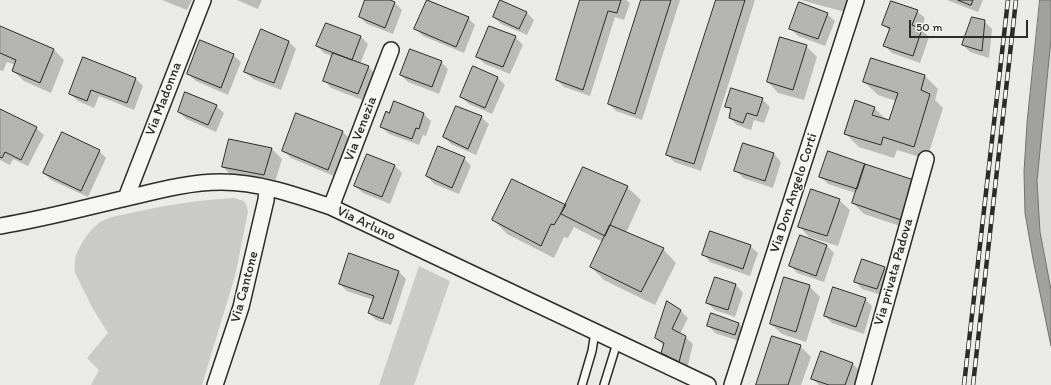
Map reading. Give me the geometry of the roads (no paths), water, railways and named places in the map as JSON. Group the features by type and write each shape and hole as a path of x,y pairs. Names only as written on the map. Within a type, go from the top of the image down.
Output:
{"street":[{"name":"Via Madonna","path":"126,198 203,0"},
{"name":"Via Don Angelo Corti","path":"732,385 856,0"},
{"name":"Via Venezia","path":"331,208 391,50"},
{"name":"Via privata Padova","path":"863,385 926,159"},
{"name":"Via Arluno","path":"0,226 175,188 221,182 267,188 299,196 331,208 708,385"},
{"name":"Via Cantone","path":"215,385 249,275 266,200 267,188"}],"lane":[{"path":"582,385 592,351 595,332"},
{"path":"604,385 617,343"}],"railway":[{"path":"964,385 1008,0"},
{"path":"973,385 1016,0"}]}
